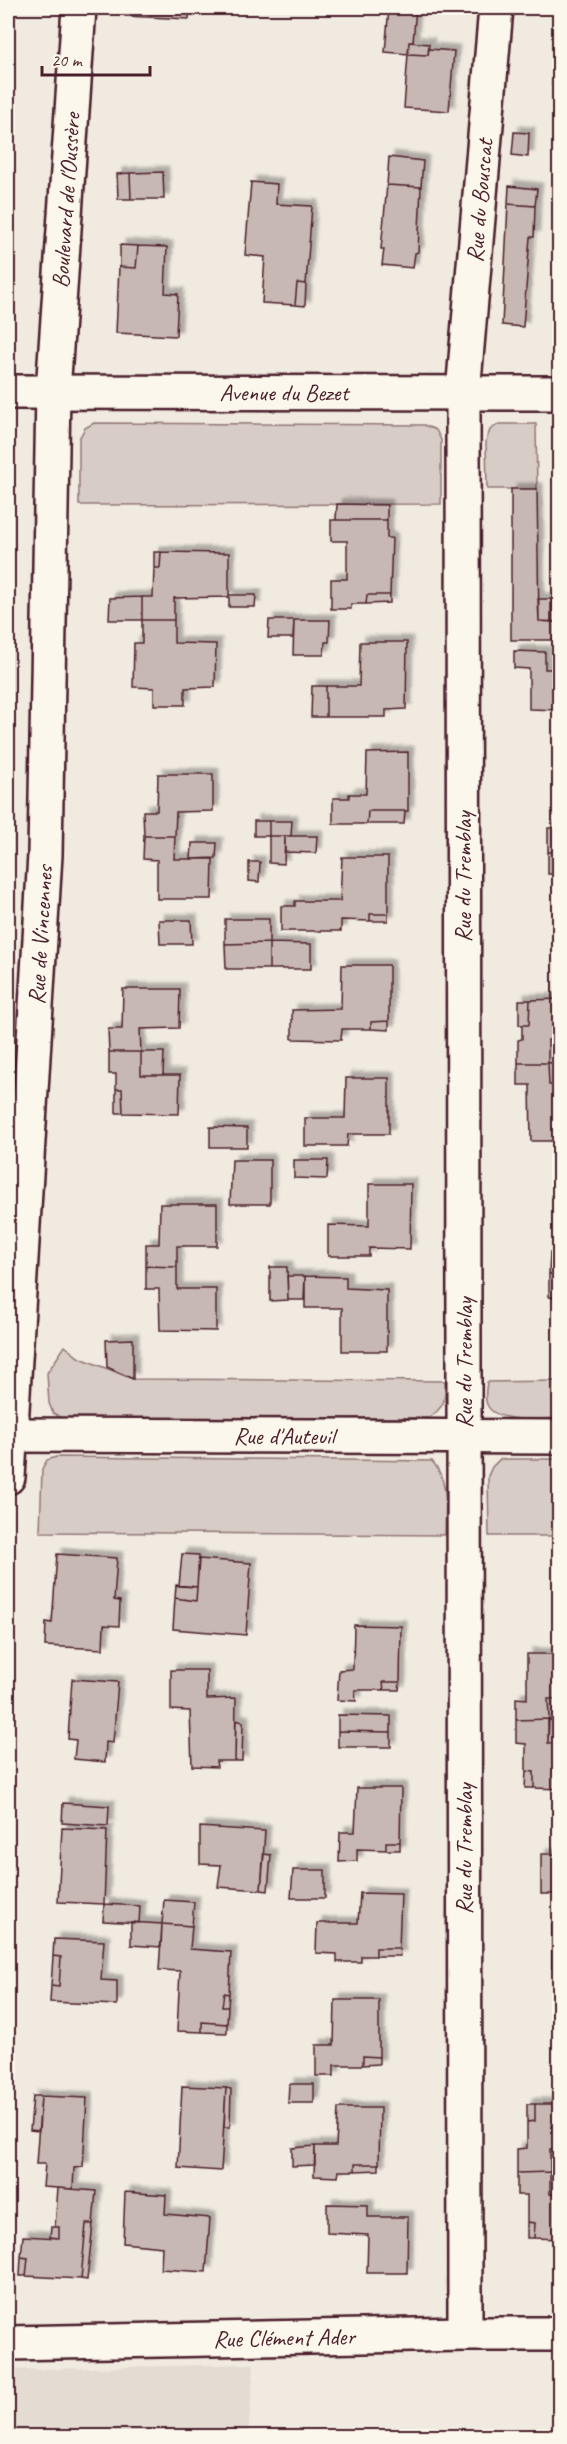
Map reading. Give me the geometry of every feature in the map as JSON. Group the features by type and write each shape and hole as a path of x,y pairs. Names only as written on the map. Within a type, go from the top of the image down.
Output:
{"street":[{"name":"Boulevard de l'Oussère","path":"53,392 79,8"},
{"name":"Rue du Bouscat","path":"463,393 496,8"},
{"name":"Avenue du Bezet","path":"8,392 560,393"},
{"name":"Rue de Vincennes","path":"8,1478 45,855 53,392"},
{"name":"Rue du Tremblay","path":"463,393 465,2334"},
{"name":"Rue d'Auteuil","path":"10,1435 560,1437"},
{"name":"Rue Clément Ader","path":"8,2343 560,2334"}],"shaded area":[{"path":"94,423 424,425 436,430 441,440 441,504 79,505 79,439 85,428"},
{"path":"499,424 536,424 537,489 487,489 486,441 490,430"},
{"path":"8,437 14,443 16,837 8,971"},
{"path":"65,1346 78,1357 133,1379 445,1381 444,1398 439,1410 429,1418 62,1418 53,1413 49,1403 47,1373"},
{"path":"559,1381 559,1418 506,1417 490,1409 486,1401 487,1382"},
{"path":"56,1457 432,1461 442,1477 444,1487 445,1535 40,1532 42,1469 47,1460"},
{"path":"500,1459 559,1459 559,1536 489,1536 488,1476 492,1467"},
{"path":"254,2364 248,2436 8,2436 8,2370"}],"building":[{"path":"124,8 190,8 189,19 125,16"},
{"path":"389,8 416,8 413,42 409,42 408,54 385,52"},
{"path":"556,34 560,34 560,65 554,64"},
{"path":"409,42 429,44 428,55 408,54"},
{"path":"429,49 454,51 449,111 404,108 408,54 428,55"},
{"path":"554,64 560,65 560,85 552,85"},
{"path":"514,132 529,133 528,157 512,155"},
{"path":"389,157 423,161 421,187 387,185"},
{"path":"163,172 164,199 131,199 130,173"},
{"path":"130,173 131,199 118,199 117,174"},
{"path":"251,182 277,184 276,204 312,206 306,284 297,283 295,305 262,303 265,257 245,255"},
{"path":"387,185 421,187 418,252 415,253 413,268 382,265 384,249 381,249"},
{"path":"509,186 537,189 535,206 508,204"},
{"path":"508,204 535,206 534,237 530,237 523,327 502,325"},
{"path":"120,245 138,246 136,268 120,267"},
{"path":"138,246 167,247 165,293 178,294 176,336 116,333 119,267 136,268"},
{"path":"297,283 306,284 305,306 295,305"},
{"path":"557,432 560,432 558,526"},
{"path":"511,489 537,489 539,621 560,622 560,640 511,640"},
{"path":"337,504 387,505 387,520 336,520"},
{"path":"331,520 387,520 387,538 392,538 390,595 367,595 366,604 351,604 351,609 331,609 331,579 347,579 347,541 331,541"},
{"path":"154,552 161,552 160,568 154,568"},
{"path":"161,552 229,553 229,597 174,598 174,620 142,620 142,597 153,597 154,568 160,568"},
{"path":"229,595 256,595 255,607 229,607"},
{"path":"367,595 390,595 390,603 366,604"},
{"path":"142,597 142,620 109,620 110,598"},
{"path":"538,599 551,599 551,622 539,621"},
{"path":"142,620 174,620 174,643 216,644 215,687 185,688 185,705 154,705 154,688 133,687 134,643 142,643"},
{"path":"269,620 294,620 293,638 268,638"},
{"path":"294,620 330,620 329,642 325,642 324,655 293,655"},
{"path":"360,642 407,642 406,709 386,710 386,717 326,717 326,686 359,686"},
{"path":"514,651 545,652 545,669 560,669 560,710 529,709 529,669 514,668"},
{"path":"312,686 326,686 326,717 311,717"},
{"path":"408,752 408,811 368,811 367,824 333,824 333,798 349,798 349,794 366,794 367,753"},
{"path":"158,774 213,774 213,811 176,812 175,836 144,836 143,811 157,811"},
{"path":"559,784 560,852 548,852 548,828 558,828"},
{"path":"368,811 405,811 404,824 367,824"},
{"path":"254,821 269,821 269,836 254,836"},
{"path":"269,821 292,821 291,836 269,836"},
{"path":"144,836 175,836 174,859 213,859 212,899 157,899 157,860 143,859"},
{"path":"269,836 285,836 284,864 269,863"},
{"path":"285,836 317,836 316,853 285,852"},
{"path":"192,843 217,843 216,858 191,859"},
{"path":"548,852 560,852 560,902 558,874 548,874"},
{"path":"342,857 388,857 388,914 370,914 370,921 341,920 341,931 281,931 281,906 295,906 295,901 340,901"},
{"path":"249,862 260,862 259,882 249,881"},
{"path":"370,914 388,914 388,921 370,921"},
{"path":"225,919 269,919 269,943 225,944"},
{"path":"159,920 191,920 192,944 160,944"},
{"path":"269,943 269,969 226,969 225,944"},
{"path":"269,943 311,944 311,969 269,969"},
{"path":"342,965 389,965 389,1021 371,1022 371,1029 342,1029 341,1040 292,1039 292,1010 341,1009"},
{"path":"123,989 180,989 179,1028 140,1029 141,1052 109,1052 108,1029 122,1029"},
{"path":"560,999 560,1040 548,1040 548,1063 518,1063 518,1040 522,1039 522,1025 529,1025 530,1000"},
{"path":"519,1000 530,1000 529,1025 519,1025"},
{"path":"389,1021 389,1030 371,1029 371,1022"},
{"path":"548,1040 560,1040 560,1062 548,1063"},
{"path":"109,1052 141,1052 141,1075 180,1075 179,1114 123,1113 122,1089 116,1089 116,1074 109,1074"},
{"path":"141,1052 164,1052 163,1075 141,1075"},
{"path":"560,1062 560,1085 549,1085 548,1063"},
{"path":"518,1063 548,1063 549,1085 560,1085 560,1126 554,1126 553,1141 531,1141 530,1085 518,1085"},
{"path":"346,1078 389,1078 389,1134 348,1134 347,1146 305,1146 305,1118 345,1118"},
{"path":"116,1089 122,1089 123,1113 116,1113"},
{"path":"210,1127 247,1128 247,1147 210,1147"},
{"path":"232,1160 270,1160 270,1204 230,1204"},
{"path":"294,1160 328,1160 327,1179 294,1178"},
{"path":"369,1184 411,1184 410,1249 369,1248 369,1256 328,1256 328,1225 369,1226"},
{"path":"160,1204 217,1204 217,1246 177,1246 177,1267 146,1266 146,1244 159,1244"},
{"path":"550,1252 560,1252 560,1273 549,1274"},
{"path":"146,1266 177,1267 177,1289 216,1289 216,1331 160,1330 159,1289 146,1289"},
{"path":"270,1267 287,1267 288,1300 270,1301"},
{"path":"560,1273 560,1298 549,1297 549,1274"},
{"path":"287,1276 305,1276 304,1300 288,1300"},
{"path":"305,1276 346,1277 346,1288 387,1290 387,1351 342,1351 342,1308 305,1308"},
{"path":"133,1339 133,1379 107,1367 106,1340"},
{"path":"57,1554 117,1558 114,1600 120,1601 119,1626 104,1625 103,1649 45,1646 46,1622 52,1623"},
{"path":"182,1554 199,1555 197,1587 179,1586"},
{"path":"199,1559 251,1563 246,1635 173,1629 175,1598 196,1601"},
{"path":"176,1585 197,1587 196,1601 175,1598"},
{"path":"354,1625 401,1626 400,1682 383,1682 384,1690 355,1690 356,1701 337,1700 339,1670 353,1669"},
{"path":"527,1654 560,1654 560,1699 548,1699 549,1719 516,1720 516,1698 527,1699"},
{"path":"171,1670 207,1670 207,1699 236,1698 235,1761 216,1761 217,1767 192,1766 190,1711 171,1710"},
{"path":"72,1679 118,1682 113,1743 106,1742 105,1762 74,1759 76,1740 68,1739"},
{"path":"383,1682 400,1682 399,1690 384,1690"},
{"path":"338,1715 391,1716 391,1732 338,1731"},
{"path":"549,1719 548,1743 560,1743 560,1789 534,1788 534,1772 526,1771 526,1744 516,1743 516,1720"},
{"path":"236,1720 243,1722 242,1761 235,1761"},
{"path":"548,1720 560,1720 560,1743 548,1743"},
{"path":"338,1731 391,1732 391,1747 338,1747"},
{"path":"526,1771 534,1772 534,1788 525,1788"},
{"path":"357,1788 401,1788 400,1842 386,1842 386,1850 357,1849 357,1861 339,1862 340,1832 355,1832"},
{"path":"63,1803 109,1806 108,1826 62,1823"},
{"path":"200,1827 265,1831 261,1890 218,1887 221,1865 200,1864"},
{"path":"62,1828 107,1830 104,1904 58,1902"},
{"path":"386,1842 400,1842 400,1850 386,1850"},
{"path":"264,1854 271,1855 268,1891 261,1890"},
{"path":"541,1854 560,1854 560,1894 541,1894"},
{"path":"293,1870 325,1870 325,1898 291,1898"},
{"path":"360,1893 401,1894 399,1948 376,1948 376,1956 361,1956 361,1962 337,1962 337,1954 316,1953 317,1923 358,1923"},
{"path":"164,1900 194,1902 192,1926 162,1924"},
{"path":"104,1904 140,1906 139,1923 103,1921"},
{"path":"131,1922 162,1924 161,1947 131,1945"},
{"path":"560,1923 560,1946 552,1946 552,1924"},
{"path":"162,1924 192,1926 190,1949 231,1952 229,1994 224,1993 222,2007 228,2007 227,2024 202,2022 202,2032 177,2031 180,1971 159,1970"},
{"path":"54,1939 104,1941 101,1980 117,1981 117,2005 50,2002 51,1986 59,1987 61,1957 53,1956"},
{"path":"552,1946 560,1946 560,1969 552,1968"},
{"path":"376,1948 399,1948 400,1956 376,1956"},
{"path":"53,1956 61,1957 59,1987 51,1986"},
{"path":"224,1993 229,1994 228,2007 222,2007"},
{"path":"335,2000 379,2000 379,2057 363,2056 363,2065 334,2065 334,2076 316,2076 316,2045 334,2045"},
{"path":"202,2022 227,2024 227,2033 202,2032"},
{"path":"363,2056 379,2057 379,2064 363,2065"},
{"path":"289,2084 314,2084 314,2103 288,2103"},
{"path":"182,2086 226,2088 221,2171 178,2168"},
{"path":"226,2088 231,2089 230,2127 224,2127"},
{"path":"33,2096 41,2096 39,2131 30,2130"},
{"path":"41,2096 87,2098 83,2167 74,2168 73,2189 43,2187 45,2164 36,2164"},
{"path":"527,2104 535,2104 535,2121 527,2122"},
{"path":"535,2104 560,2104 560,2149 550,2149 550,2172 517,2173 517,2149 527,2148 527,2122 535,2121"},
{"path":"338,2108 380,2108 379,2164 355,2164 355,2171 339,2171 338,2177 314,2176 315,2146 336,2146"},
{"path":"315,2146 315,2165 292,2166 292,2148"},
{"path":"355,2164 379,2164 379,2170 355,2171"},
{"path":"550,2172 550,2194 560,2195 560,2239 534,2238 535,2223 527,2222 527,2195 517,2195 517,2173"},
{"path":"58,2188 96,2191 93,2224 86,2224 81,2279 26,2276 28,2258 21,2257 23,2236 59,2238 59,2227 55,2227"},
{"path":"125,2192 166,2195 165,2214 210,2218 206,2272 161,2269 162,2247 123,2243"},
{"path":"327,2204 368,2205 368,2217 408,2217 407,2273 367,2273 368,2235 327,2233"},
{"path":"527,2222 535,2223 534,2238 527,2238"},
{"path":"86,2224 93,2224 87,2280 81,2279"},
{"path":"51,2227 59,2227 59,2238 50,2237"},
{"path":"21,2257 28,2258 26,2276 20,2276"}]}
